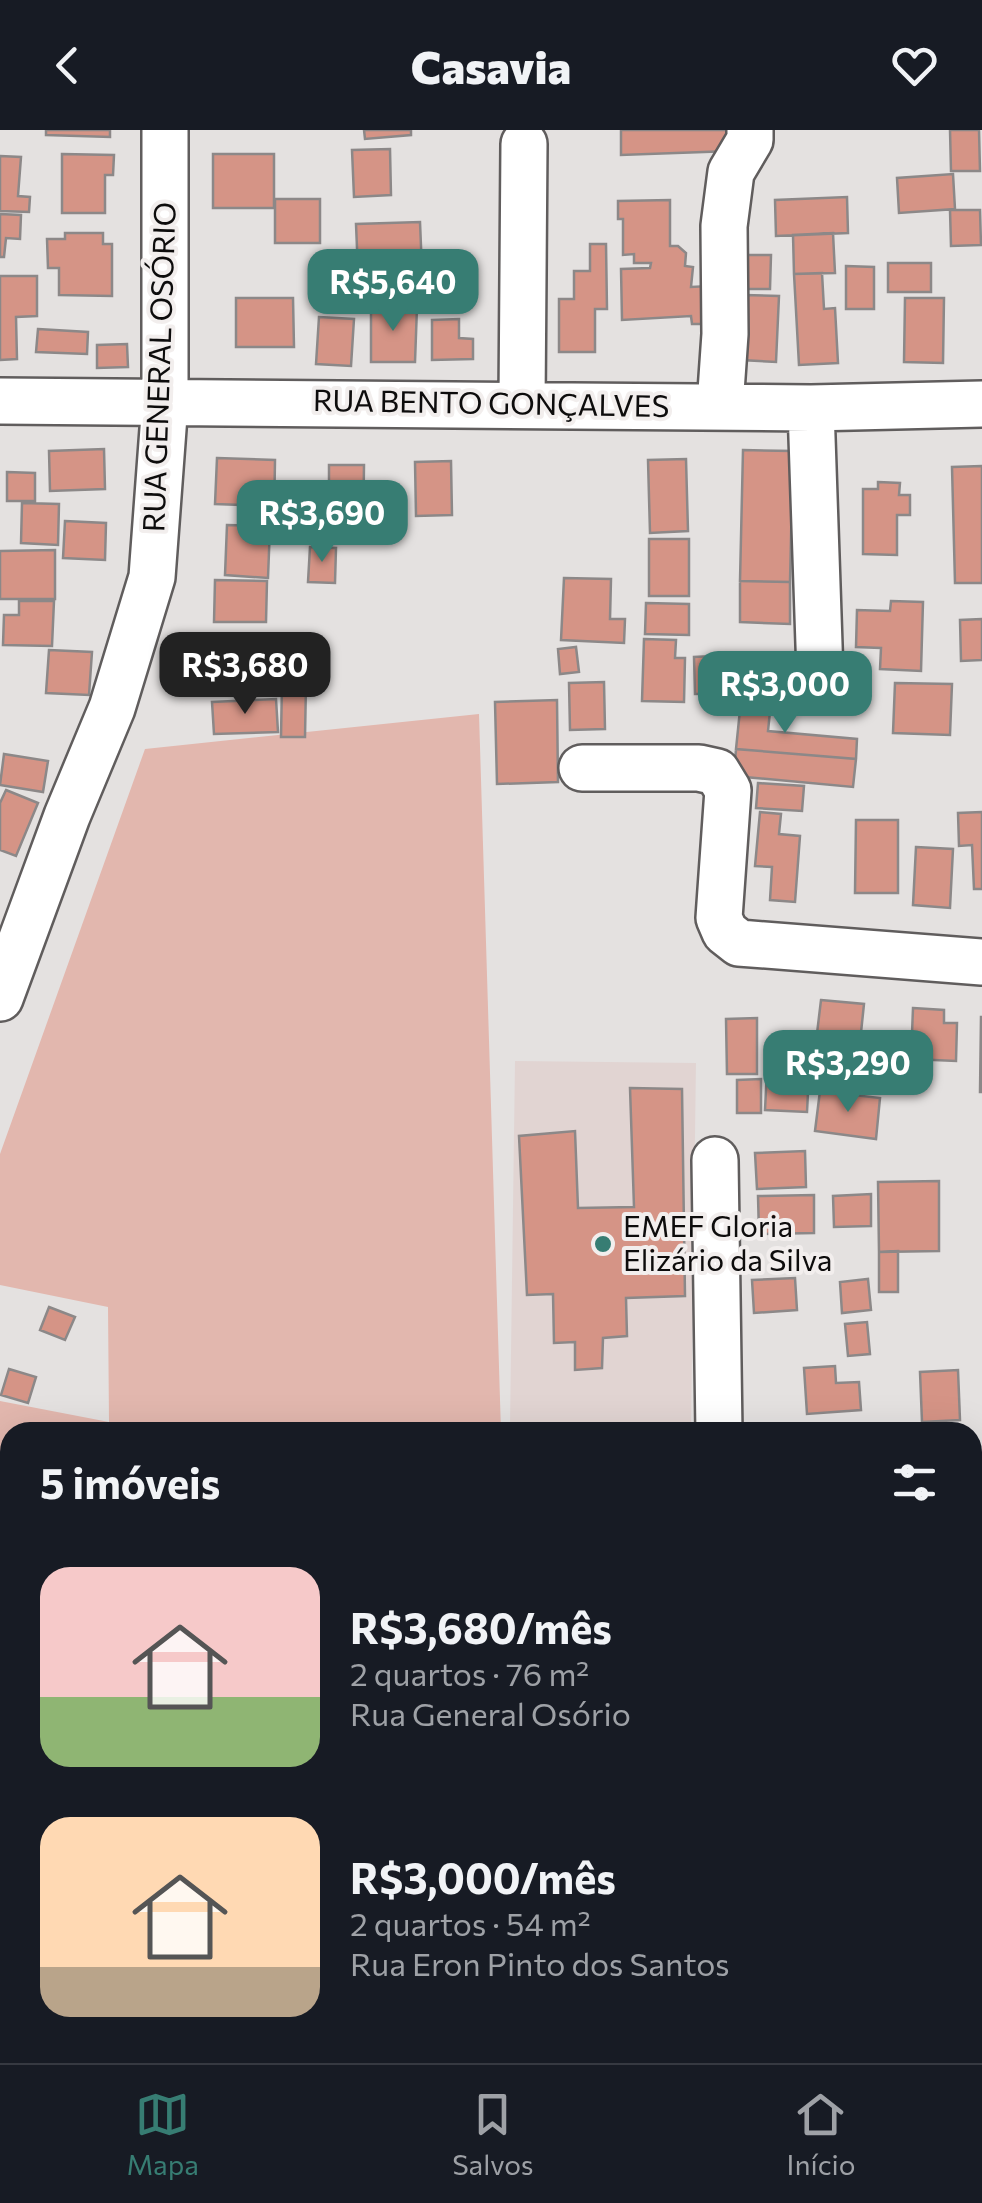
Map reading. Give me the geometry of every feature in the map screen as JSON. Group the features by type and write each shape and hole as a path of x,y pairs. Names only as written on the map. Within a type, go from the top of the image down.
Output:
{"street":[{"name":"RUA GENERAL OSÓRIO","path":"0,998 67,816 112,708 152,577 165,402 165,130"},
{"path":"720,406 725,334 724,226 731,172 750,140 750,130"},
{"path":"522,403 524,144"},
{"name":"RUA BENTO GONÇALVES","path":"0,401 811,408 982,404"},
{"path":"811,408 820,674"},
{"path":"582,768 700,768 718,772 728,790 719,918 726,932 739,943 982,962"},
{"path":"715,1160 719,1422"}],"shaded area":[{"path":"479,714 501,1422 109,1422 108,1307 0,1285 0,1154 145,749"},
{"name":"EMEF Gloria Elizário da Silva","path":"515,1061 696,1063 691,1422 510,1422"},
{"path":"0,1401 109,1422 0,1422"}],"building":[{"path":"46,130 110,130 110,137 46,135"},
{"path":"364,130 411,130 411,135 365,139"},
{"path":"621,130 731,130 731,151 621,155"},
{"path":"950,130 979,130 980,171 951,171"},
{"path":"390,149 391,195 354,197 352,150"},
{"path":"62,154 114,155 113,175 105,175 105,213 62,213"},
{"path":"213,154 274,154 274,208 213,208"},
{"path":"0,156 21,157 18,196 30,197 29,212 0,211"},
{"path":"953,174 955,209 899,213 897,178"},
{"path":"847,197 848,233 776,236 775,200"},
{"path":"275,199 320,199 320,243 275,243"},
{"path":"670,200 670,246 678,246 686,253 685,266 693,267 691,287 710,286 708,324 692,324 691,316 622,320 621,269 650,268 651,263 634,263 634,254 623,255 623,219 618,219 618,201"},
{"path":"950,210 980,210 981,245 951,246"},
{"path":"0,214 21,215 20,239 6,238 4,257 0,257"},
{"path":"420,222 422,270 358,272 356,224"},
{"path":"65,233 103,233 103,244 112,244 112,296 59,295 59,268 48,268 47,239 65,239"},
{"path":"833,233 835,273 794,274 793,235"},
{"path":"590,244 606,244 607,309 595,309 595,352 559,352 559,299 574,299 574,271 590,271"},
{"path":"743,255 771,255 770,289 743,289"},
{"path":"888,263 931,263 931,292 888,292"},
{"path":"846,266 874,267 874,309 846,309"},
{"path":"822,273 824,309 835,308 838,363 799,365 794,274"},
{"path":"0,276 37,276 37,316 16,317 17,359 0,360"},
{"path":"427,281 442,281 442,303 427,303"},
{"path":"427,281 427,303 413,304 412,282"},
{"path":"744,295 779,296 776,362 741,360"},
{"path":"236,298 293,298 294,347 236,347"},
{"path":"905,298 944,298 943,363 904,362"},
{"path":"371,306 417,307 415,362 371,362"},
{"path":"319,317 354,319 351,366 316,364"},
{"path":"459,319 459,338 473,339 473,359 432,360 432,320"},
{"path":"38,329 88,332 87,354 36,352"},
{"path":"127,344 128,367 97,368 97,345"},
{"path":"104,449 105,489 50,491 49,451"},
{"path":"743,450 793,451 790,582 740,581"},
{"path":"217,458 275,460 274,520 242,520 242,505 215,504"},
{"path":"686,459 688,531 650,533 648,460"},
{"path":"451,461 452,515 416,516 415,462"},
{"path":"329,465 364,465 363,537 329,537"},
{"path":"982,466 982,583 955,583 952,467"},
{"path":"7,472 35,473 35,501 7,501"},
{"path":"878,482 900,483 899,495 910,495 910,515 897,515 897,555 863,554 863,489 878,489"},
{"path":"301,491 302,508 285,508 285,492"},
{"path":"22,503 59,504 58,545 21,543"},
{"path":"65,521 106,523 105,560 63,558"},
{"path":"227,525 270,526 268,578 225,575"},
{"path":"649,539 689,539 689,596 649,596"},
{"path":"310,547 336,548 335,583 308,582"},
{"path":"55,550 55,599 0,599 0,551"},
{"path":"564,578 611,579 610,619 625,619 624,643 561,640"},
{"path":"215,580 267,581 266,622 214,622"},
{"path":"740,581 790,582 790,624 740,622"},
{"path":"19,601 54,601 52,646 3,645 4,615 19,615"},
{"path":"891,601 923,602 921,671 880,669 881,648 856,647 857,610 890,611"},
{"path":"646,603 689,604 689,635 645,634"},
{"path":"982,619 982,660 961,661 960,620"},
{"path":"219,638 280,639 280,681 219,681"},
{"path":"644,639 676,640 675,658 685,658 684,702 642,701"},
{"path":"576,647 579,672 560,674 558,649"},
{"path":"49,650 92,652 89,695 46,693"},
{"path":"734,655 736,693 695,694 694,657"},
{"path":"604,682 605,729 570,730 569,683"},
{"path":"282,683 306,683 305,737 281,737"},
{"path":"895,683 952,684 950,735 893,733"},
{"path":"276,699 278,732 214,734 212,702"},
{"path":"557,700 558,782 497,784 495,702"},
{"path":"741,700 771,702 768,731 857,739 856,759 736,749"},
{"path":"736,749 856,759 853,787 734,776"},
{"path":"4,754 48,761 43,792 0,785"},
{"path":"758,783 804,786 802,811 756,808"},
{"path":"6,790 38,803 16,856 0,850 0,803"},
{"path":"760,812 781,814 779,834 800,836 795,902 770,900 772,867 755,866"},
{"path":"982,812 982,889 974,889 972,845 959,846 958,813"},
{"path":"856,820 898,820 898,893 855,893"},
{"path":"916,847 953,849 950,908 913,905"},
{"path":"821,1000 864,1004 856,1080 812,1075"},
{"path":"913,1008 944,1010 944,1023 957,1023 956,1061 911,1059"},
{"path":"981,1017 982,1092 980,1092"},
{"path":"757,1018 757,1074 727,1074 726,1019"},
{"path":"768,1050 810,1053 807,1112 765,1110"},
{"path":"761,1079 761,1113 737,1113 737,1080"},
{"path":"630,1088 682,1089 685,1296 626,1298 627,1336 603,1338 602,1368 575,1370 575,1342 554,1343 553,1294 527,1295 519,1136 575,1131 578,1208 634,1207"},
{"path":"820,1091 880,1098 876,1139 815,1131"},
{"path":"805,1151 806,1187 757,1189 755,1153"},
{"path":"939,1181 939,1251 879,1252 878,1182"},
{"path":"871,1194 871,1226 834,1227 833,1196"},
{"path":"814,1195 814,1233 759,1234 758,1196"},
{"path":"898,1251 898,1292 879,1292 879,1252"},
{"path":"795,1278 797,1310 754,1313 752,1280"},
{"path":"868,1279 871,1310 842,1313 840,1282"},
{"path":"49,1307 75,1317 65,1340 40,1330"},
{"path":"867,1322 870,1354 848,1356 845,1324"},
{"path":"835,1366 836,1383 859,1382 861,1410 807,1414 804,1368"},
{"path":"9,1369 36,1377 28,1403 1,1395"},
{"path":"958,1370 960,1420 922,1422 920,1372"}],"place":[{"name":"EMEF Gloria Elizário da Silva","path":"603,1244"}]}
